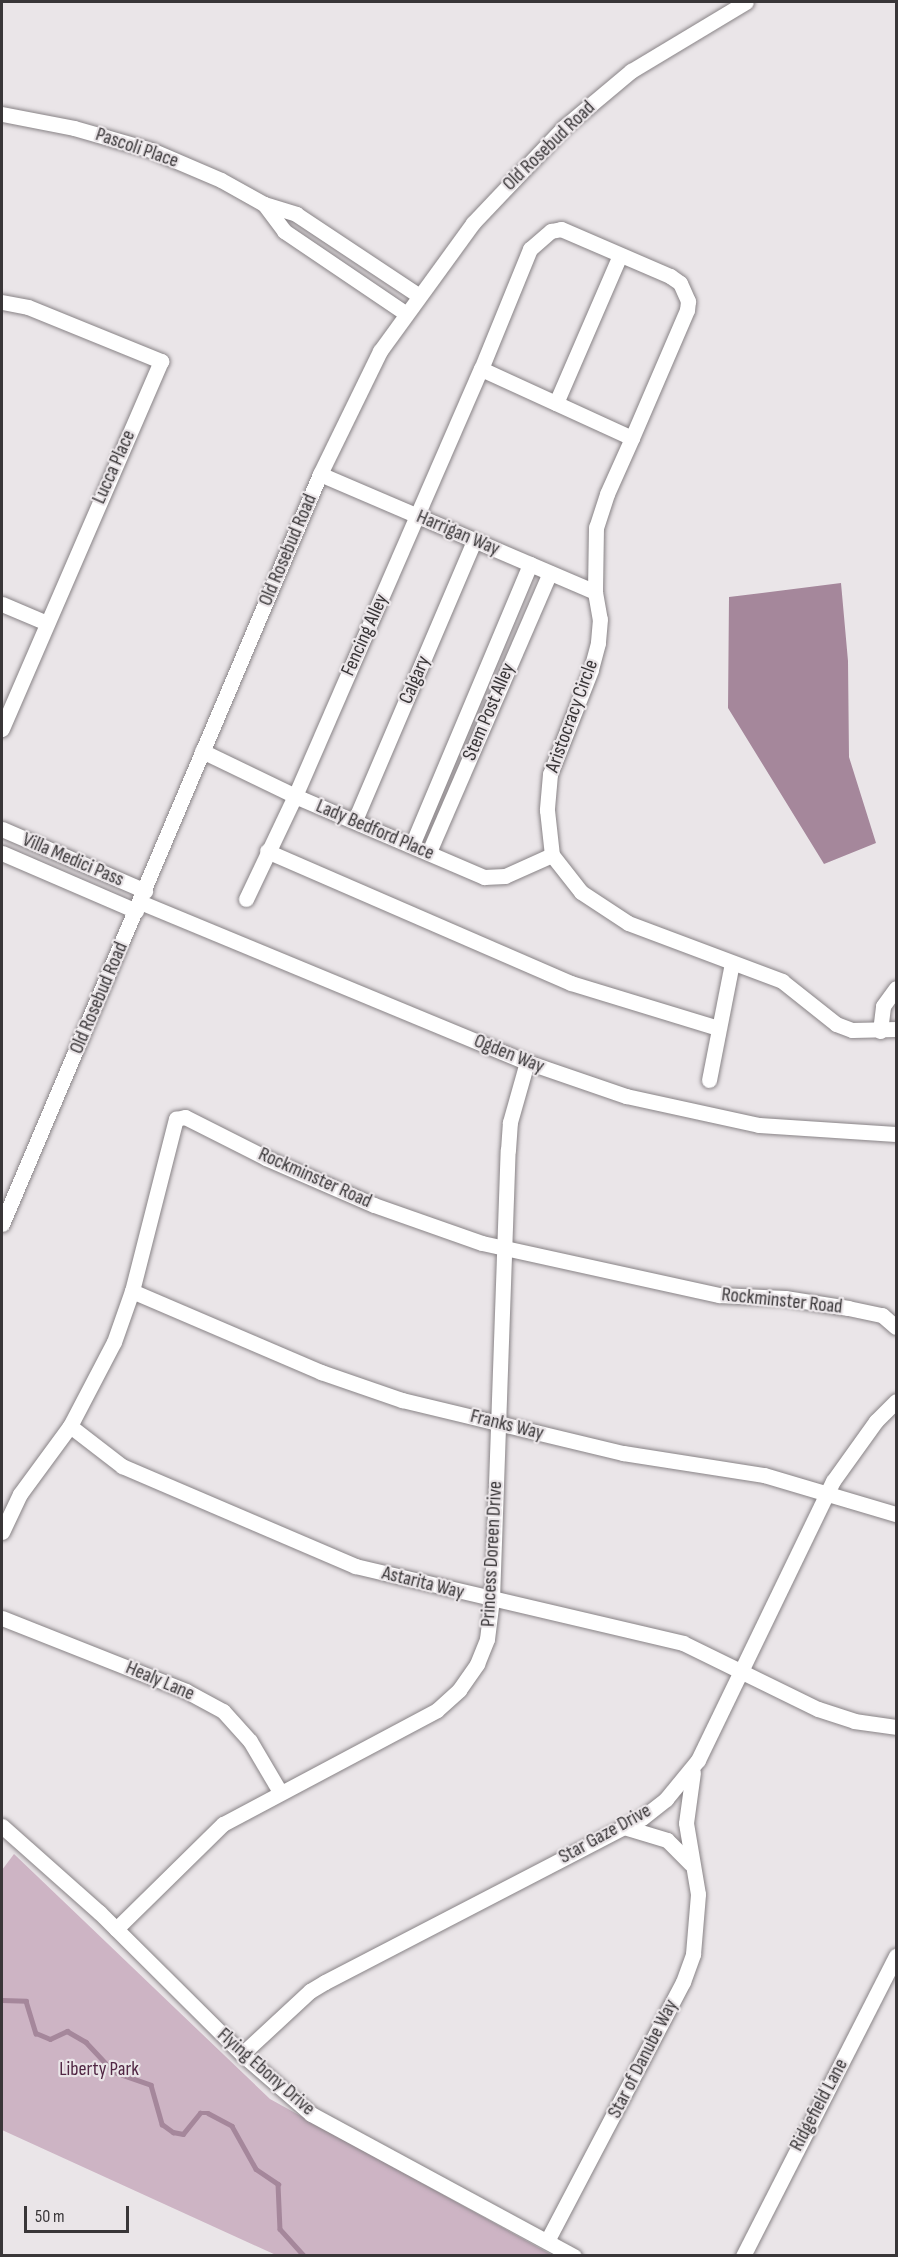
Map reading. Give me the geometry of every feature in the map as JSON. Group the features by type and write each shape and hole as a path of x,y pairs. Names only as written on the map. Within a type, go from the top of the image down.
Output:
{"street":[{"name":"Old Rosebud Road","path":"2,1224 320,474 351,404 405,313 473,223 563,128 632,71 746,2"},
{"name":"Pascoli Place","path":"2,114 74,128 151,150 221,180 264,204 296,214 418,295"},
{"name":"Pascoli Place","path":"264,204 284,231 405,313"},
{"name":"Aristocracy Circle","path":"481,369 522,266 539,238 561,229 670,276 680,283 688,300 596,527 595,592 600,619 591,670 550,774 547,810 552,855"},
{"path":"556,403 620,255"},
{"name":"Lucca Place","path":"2,302 28,307 161,361 2,729"},
{"path":"481,369 632,438"},
{"name":"Fencing Alley","path":"246,899 295,796 481,369"},
{"name":"Harrigan Way","path":"320,474 595,592"},
{"name":"Calgary","path":"355,820 474,540"},
{"name":"Stem Post Alley","path":"412,845 530,564"},
{"name":"Stem Post Alley","path":"429,852 550,573"},
{"path":"2,604 46,623"},
{"name":"Lady Bedford Place","path":"202,751 295,796 484,877 505,876 552,855"},
{"name":"Villa Medici Pass","path":"2,829 140,901"},
{"path":"267,851 571,983 718,1028"},
{"name":"Villa Medici Pass","path":"2,853 140,901"},
{"path":"552,855 581,892 628,923 782,981 836,1024 852,1030 897,1029"},
{"name":"Ogden Way","path":"140,901 527,1062 626,1096 702,1115 790,1129 897,1134"},
{"path":"709,1080 732,963"},
{"path":"880,1031 883,1006 897,988"},
{"name":"Princess Doreen Drive","path":"116,1929 223,1824 418,1721 450,1700 477,1664 487,1639 492,1599 510,1122 527,1062"},
{"name":"Rockminster Road","path":"2,1532 20,1494 70,1426 114,1342 132,1291 176,1119 185,1117 266,1158 374,1205 505,1248 719,1295 785,1298 848,1308 882,1315 897,1327"},
{"name":"Franks Way","path":"132,1291 321,1371 402,1400 623,1453 764,1475 897,1514"},
{"name":"Star Gaze Drive","path":"242,2054 325,1982 624,1827 666,1800 694,1767 846,1460 897,1401"},
{"name":"Astarita Way","path":"70,1426 122,1466 355,1566 683,1643 818,1709 854,1721 897,1727"},
{"name":"Healy Lane","path":"2,1618 186,1691 223,1711 250,1741 280,1792"},
{"name":"Star of Danube Way","path":"547,2241 677,1992 693,1954 699,1916 686,1823 694,1767"},
{"name":"Flying Ebony Drive","path":"2,1826 116,1929 242,2054 311,2114 574,2256"},
{"path":"624,1827 668,1840 692,1865"},
{"name":"Ridgefield Lane","path":"743,2256 897,1956"}],"green space":[{"name":"Liberty Park","path":"14,1854 270,2099 552,2255 276,2255 2,2130 2,1870"}],"shaded area":[{"path":"841,583 848,661 849,757 876,843 824,864 728,708 729,597"}],"waterway":[{"path":"2,2000 26,2001 36,2033 50,2039 67,2031 86,2042 114,2072 151,2085 162,2124 173,2132 183,2134 200,2113 208,2113 232,2126 256,2169 278,2184 280,2229 304,2256"}]}
